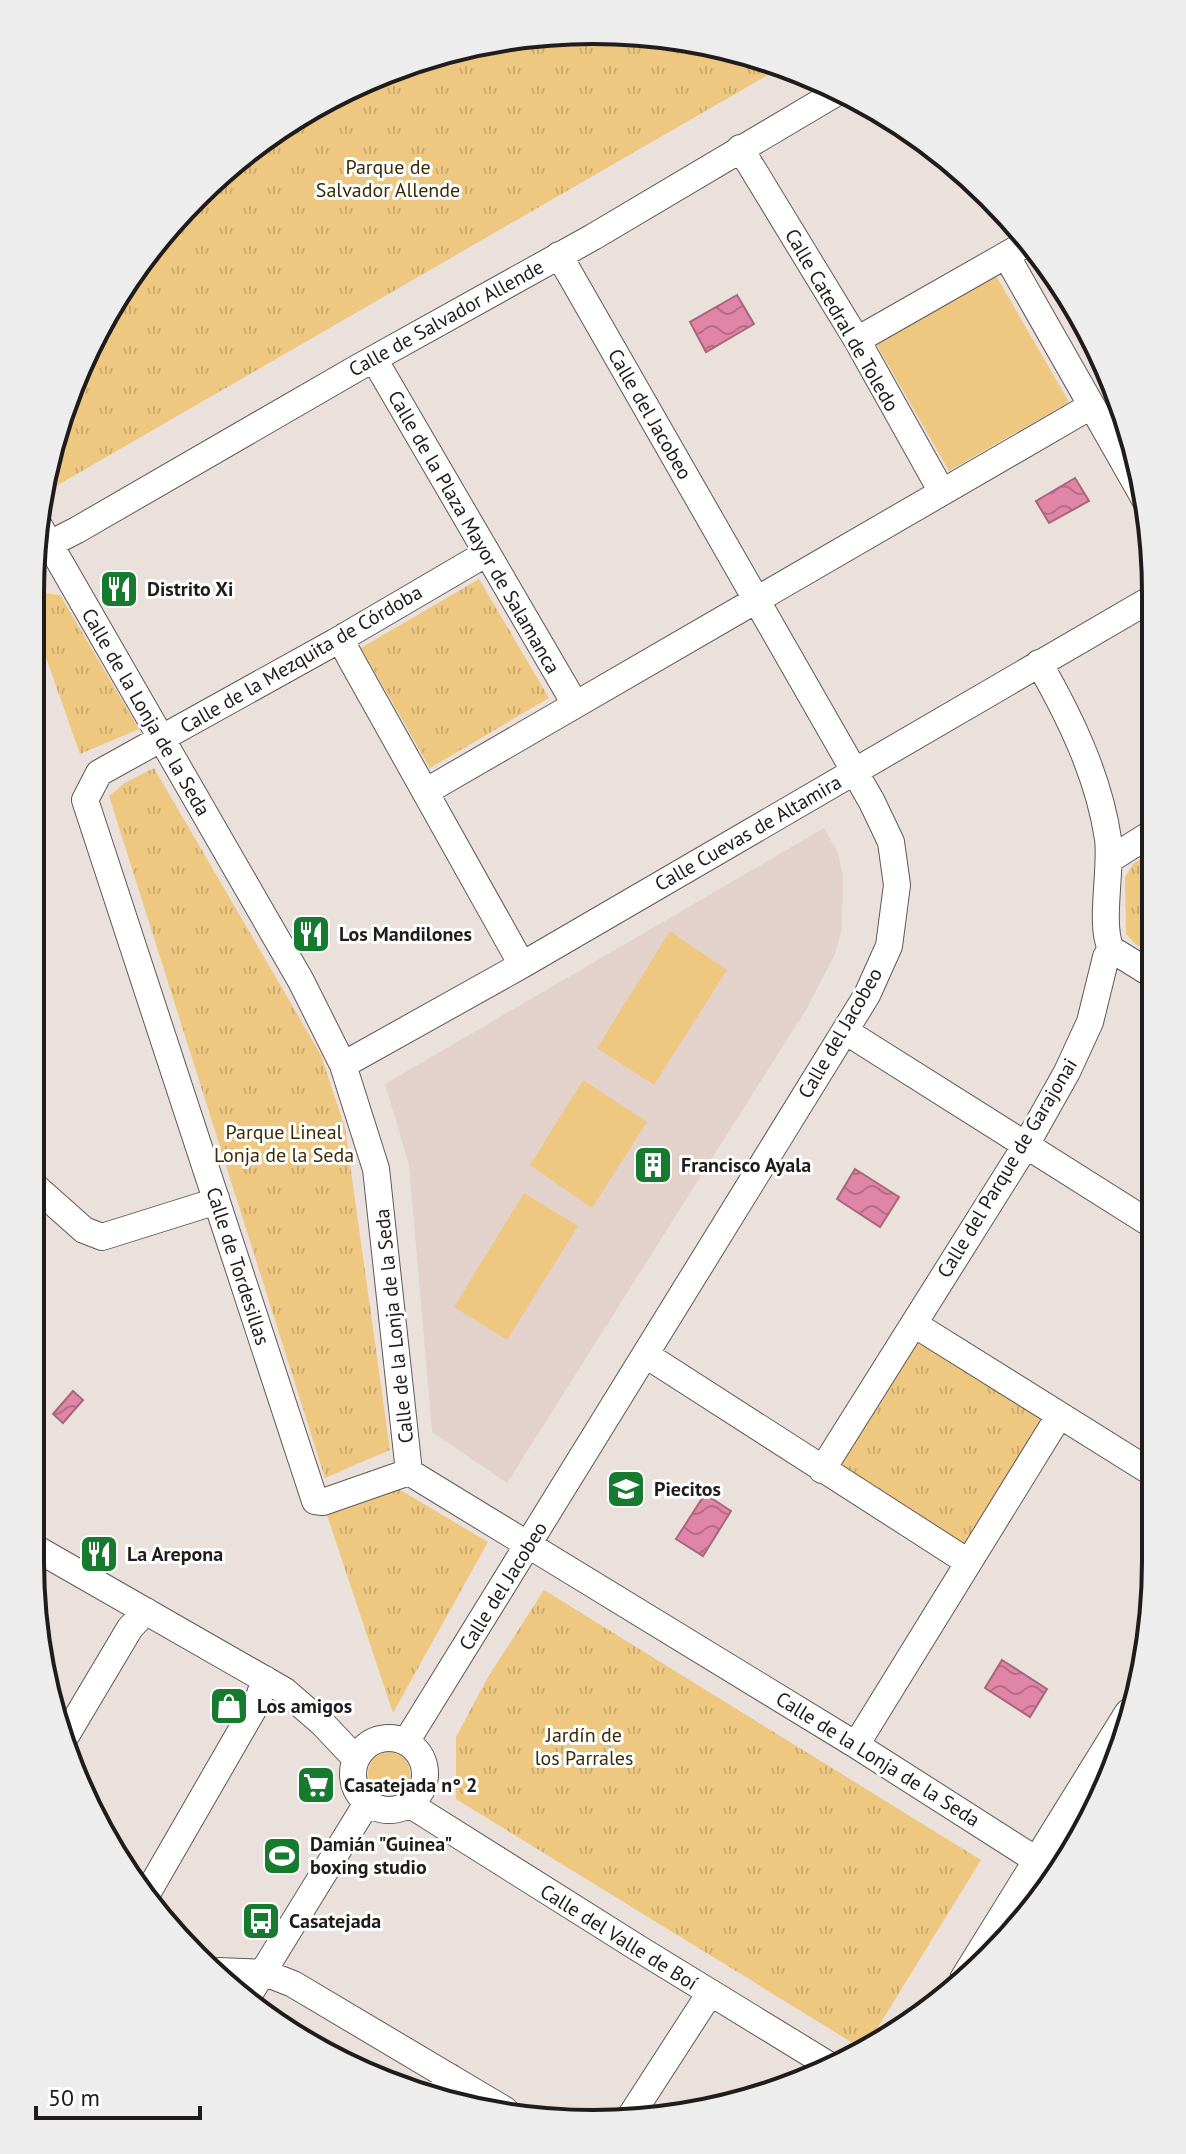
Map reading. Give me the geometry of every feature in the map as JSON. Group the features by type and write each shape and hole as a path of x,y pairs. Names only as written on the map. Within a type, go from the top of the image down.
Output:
{"street":[{"name":"Calle de Salvador Allende","path":"47,536 374,359 828,97"},
{"name":"Calle Catedral de Toledo","path":"740,148 857,340 938,485 945,490"},
{"path":"857,340 1020,247"},
{"name":"Calle del Jacobeo","path":"406,1742 867,995 889,946 897,885 891,842 855,771 559,255"},
{"path":"1003,257 1010,262 1127,468"},
{"name":"Calle de la Plaza Mayor de Salamanca","path":"374,359 575,704"},
{"path":"425,792 1091,406"},
{"name":"Calle de la Lonja de la Seda","path":"46,550 162,739 301,981 343,1065 376,1169 409,1472 856,1745 1041,1863"},
{"name":"Calle de la Mezquita de Córdoba","path":"85,800 99,773 487,553"},
{"name":"Calle Cuevas de Altamira","path":"343,1065 522,965 1142,604"},
{"path":"345,636 345,648 522,965"},
{"name":"Calle del Parque de Garajonai","path":"822,1470 1026,1145 1067,1072 1090,1022 1106,957 1111,949 1107,930 1109,860 1106,829 1089,763 1039,663"},
{"name":"Calle de Tordesillas","path":"85,800 315,1501 323,1502 409,1472"},
{"path":"1109,860 1142,839"},
{"path":"1111,949 1142,968"},
{"path":"845,1031 1142,1218"},
{"path":"44,1194 84,1230 102,1237 204,1205 216,1198"},
{"path":"914,1324 1142,1467"},
{"path":"646,1355 968,1562"},
{"path":"856,1745 1059,1416"},
{"path":"44,1559 146,1611 265,1679 297,1700 356,1759"},
{"path":"70,1728 130,1628 146,1611"},
{"path":"151,1887 257,1703 265,1679"},
{"path":"381,1738 406,1742 422,1760 425,1772 418,1795 409,1804 388,1810 367,1803 355,1788 353,1768 356,1759 367,1745 381,1738"},
{"path":"997,1932 1105,1757"},
{"path":"252,1991 367,1803"},
{"name":"Calle del Valle de Boí","path":"409,1804 821,2060"},
{"path":"228,1971 265,1973 293,1984 487,2099"},
{"path":"636,2108 710,1993"},
{"path":"443,2089 450,2077"}],"shaded area":[{"path":"824,828 838,853 843,875 842,928 835,954 807,1008 507,1483 432,1432 409,1165 385,1084"}],"green space":[{"name":"Parque de Salvador Allende","path":"557,45 629,45 665,49 770,73 55,487 73,417 86,383 118,318 157,259 231,180 259,157 319,118 350,101 417,73 486,55"},
{"path":"995,274 1069,402 949,471 875,342"},
{"path":"479,579 549,698 430,768 361,648"},
{"path":"44,593 60,595 139,729 80,754 44,652"},
{"name":"Parque Lineal Lonja de la Seda","path":"154,768 321,1055 345,1128 390,1450 325,1478 109,796 126,782"},
{"path":"1142,859 1142,948 1126,934 1125,877 1134,863"},
{"path":"670,931 727,970 654,1085 597,1048"},
{"path":"583,1080 647,1122 592,1208 530,1165"},
{"path":"524,1193 578,1226 507,1340 454,1307"},
{"path":"914,1324 1059,1416 968,1562 822,1470"},
{"path":"392,1485 488,1542 393,1713 326,1512"},
{"name":"Jardín de los Parrales","path":"544,1590 981,1860 875,2031 854,2044 456,1799 456,1737 488,1677"},
{"path":"389,1752 404,1758 410,1773 404,1788 389,1794 374,1788 368,1773 374,1758"}],"water":[{"path":"737,295 754,324 706,352 690,322"},
{"path":"1075,478 1089,501 1049,523 1036,501"},
{"path":"855,1169 899,1197 880,1227 837,1199"},
{"path":"73,1391 83,1400 63,1423 53,1414"},
{"path":"705,1494 731,1511 703,1556 676,1539"},
{"path":"1002,1660 1047,1689 1030,1717 985,1688"}],"place":[{"name":"Distrito Xi","path":"119,589"},
{"name":"Los Mandilones","path":"311,934"},
{"name":"Francisco Ayala","path":"653,1165"},
{"name":"Piecitos","path":"626,1489"},
{"name":"La Arepona","path":"99,1554"},
{"name":"Los amigos","path":"229,1706"},
{"name":"Casatejada n° 2","path":"316,1785"},
{"name":"Damián \"Guinea\" boxing studio","path":"282,1856"},
{"name":"Casatejada","path":"261,1921"}]}
